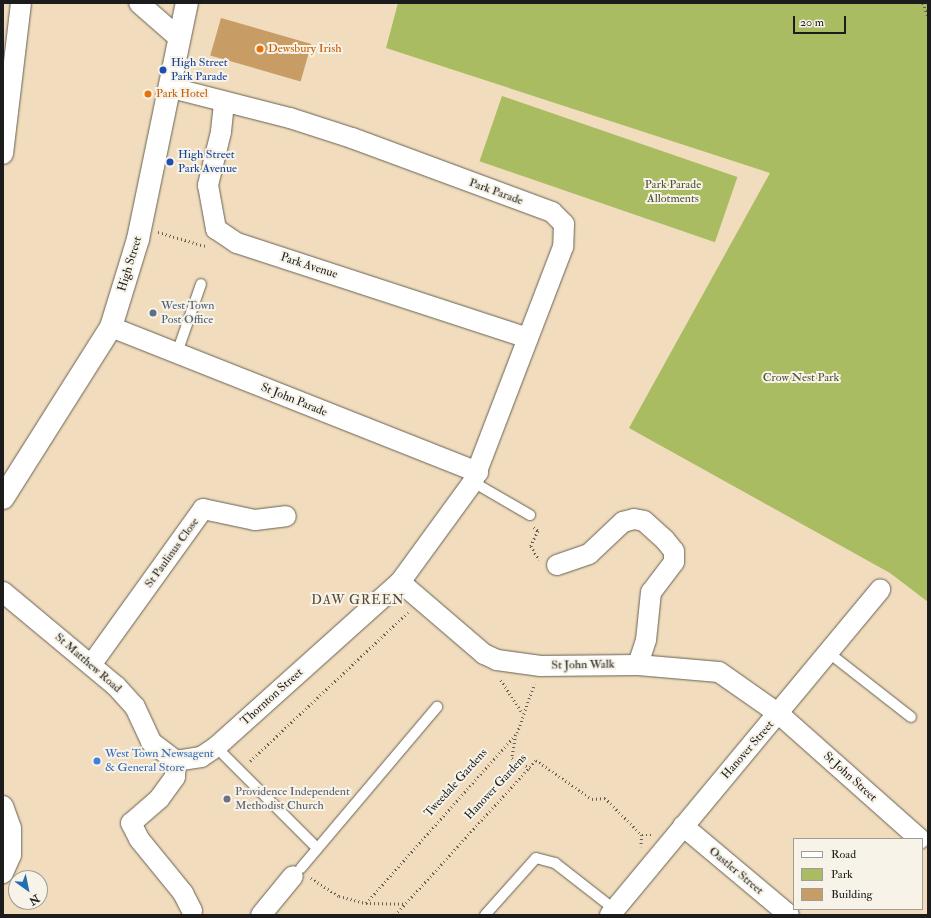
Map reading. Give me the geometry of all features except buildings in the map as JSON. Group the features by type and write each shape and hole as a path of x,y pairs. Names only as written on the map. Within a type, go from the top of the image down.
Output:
{"street":[{"path":"3,154 21,3"},
{"path":"139,3 179,38"},
{"name":"High Street","path":"3,498 111,327 140,227 172,88 179,38 187,3"},
{"name":"Park Parade","path":"172,88 224,103 290,118 338,134 552,212 564,224 563,247 475,477"},
{"name":"Park Avenue","path":"224,103 221,132 208,185 216,229 237,243 528,338"},
{"name":"St John Parade","path":"111,327 475,477"},
{"name":"Thornton Street","path":"176,761 201,757 216,747 400,582 475,477"},
{"name":"St Paulinus Close","path":"91,665 203,509 255,520 286,516"},
{"path":"557,565 589,554 623,522 634,519 644,521 666,540 674,551 674,562 651,592 646,640 638,665"},
{"name":"St John Walk","path":"400,582 484,654 541,666 638,665 719,672 779,714"},
{"name":"Hanover Street","path":"612,912 651,863 779,714 880,590"},
{"name":"St Matthew Road","path":"3,592 91,665 135,707 158,751 176,761"},
{"name":"St John Street","path":"779,714 919,838"},
{"path":"176,761 176,777 159,799 131,823 139,839 183,893 193,914"},
{"path":"3,806 11,828 10,855 3,873"},
{"name":"Oastler Street","path":"683,826 789,915"},
{"path":"262,915 297,872"}],"lane":[{"path":"177,353 201,284"},
{"path":"475,477 530,515"},
{"path":"829,653 911,717"},
{"path":"297,872 437,707"},
{"path":"216,747 318,848"},
{"path":"485,915 536,858 556,863 612,912"}],"path":[{"path":"923,3 928,16"},
{"path":"140,227 229,253 237,243"},
{"path":"530,515 526,520 538,531 531,546 535,556 545,564 557,565"},
{"path":"239,771 421,600"},
{"path":"484,654 523,714"},
{"name":"Tweedale Gardens","path":"366,903 517,733 541,666"},
{"path":"517,733 512,758 530,768"},
{"name":"Hanover Gardens","path":"395,915 536,760 592,799 605,798 642,835 641,848 651,863"},
{"path":"297,872 339,896 366,903 404,904"}],"green space":[{"name":"Crow Nest Park","path":"398,3 928,3 928,602 890,573 629,428 770,173 386,48"},
{"name":"Park Parade Allotments","path":"502,96 737,177 715,242 480,161"}],"place":[{"name":"Dewsbury Irish","path":"260,49"},
{"name":"High Street Park Parade","path":"163,70"},
{"name":"Park Hotel","path":"148,94"},
{"name":"High Street Park Avenue","path":"170,162"},
{"name":"West Town Post Office","path":"153,313"},
{"name":"West Town Newsagent & General Store","path":"97,761"},
{"name":"Providence Independent Methodist Church","path":"227,799"}],"district":[{"name":"DAW GREEN","path":"358,600"}]}
